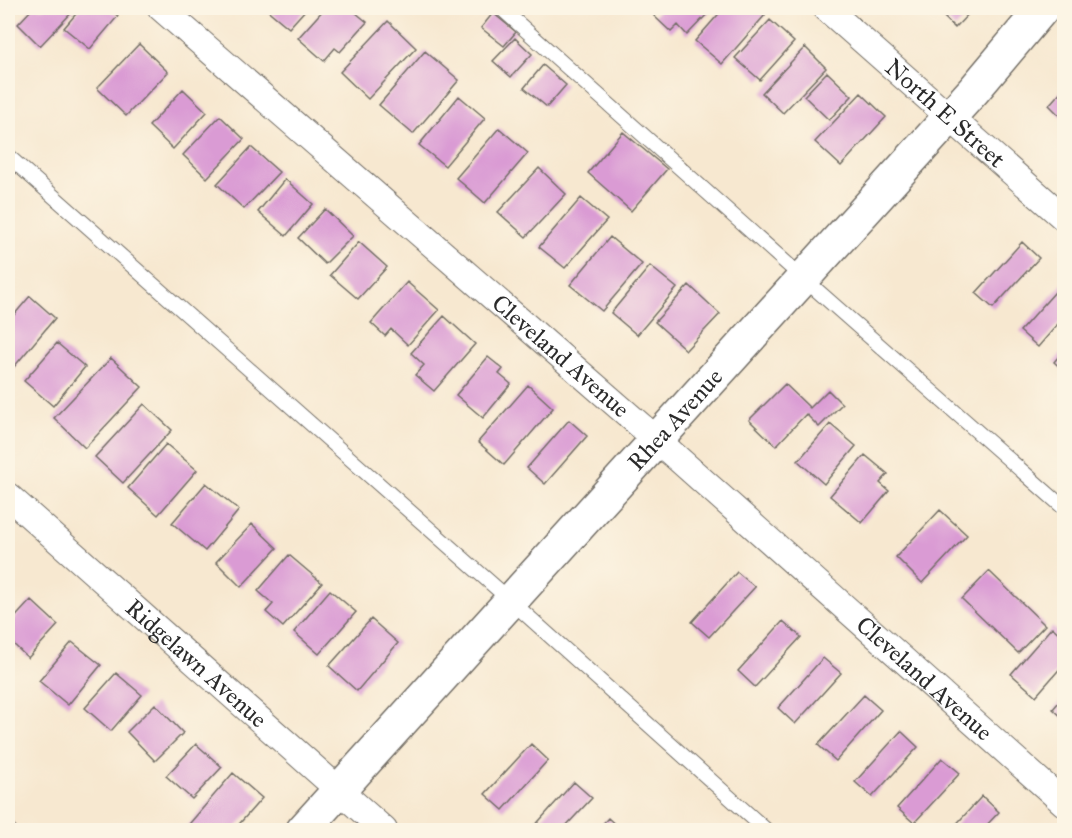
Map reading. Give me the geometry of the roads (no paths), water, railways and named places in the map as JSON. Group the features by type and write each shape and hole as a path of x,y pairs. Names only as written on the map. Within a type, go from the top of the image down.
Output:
{"street":[{"name":"Cleveland Avenue","path":"161,8 657,440 1065,803"},
{"name":"North E Street","path":"826,8 1065,218"},
{"name":"Rhea Avenue","path":"303,831 950,116 1043,8"},
{"name":"Ridgelawn Avenue","path":"8,496 384,831"}],"lane":[{"path":"501,8 802,278 1065,508"},
{"path":"8,156 511,601 766,831"}]}
